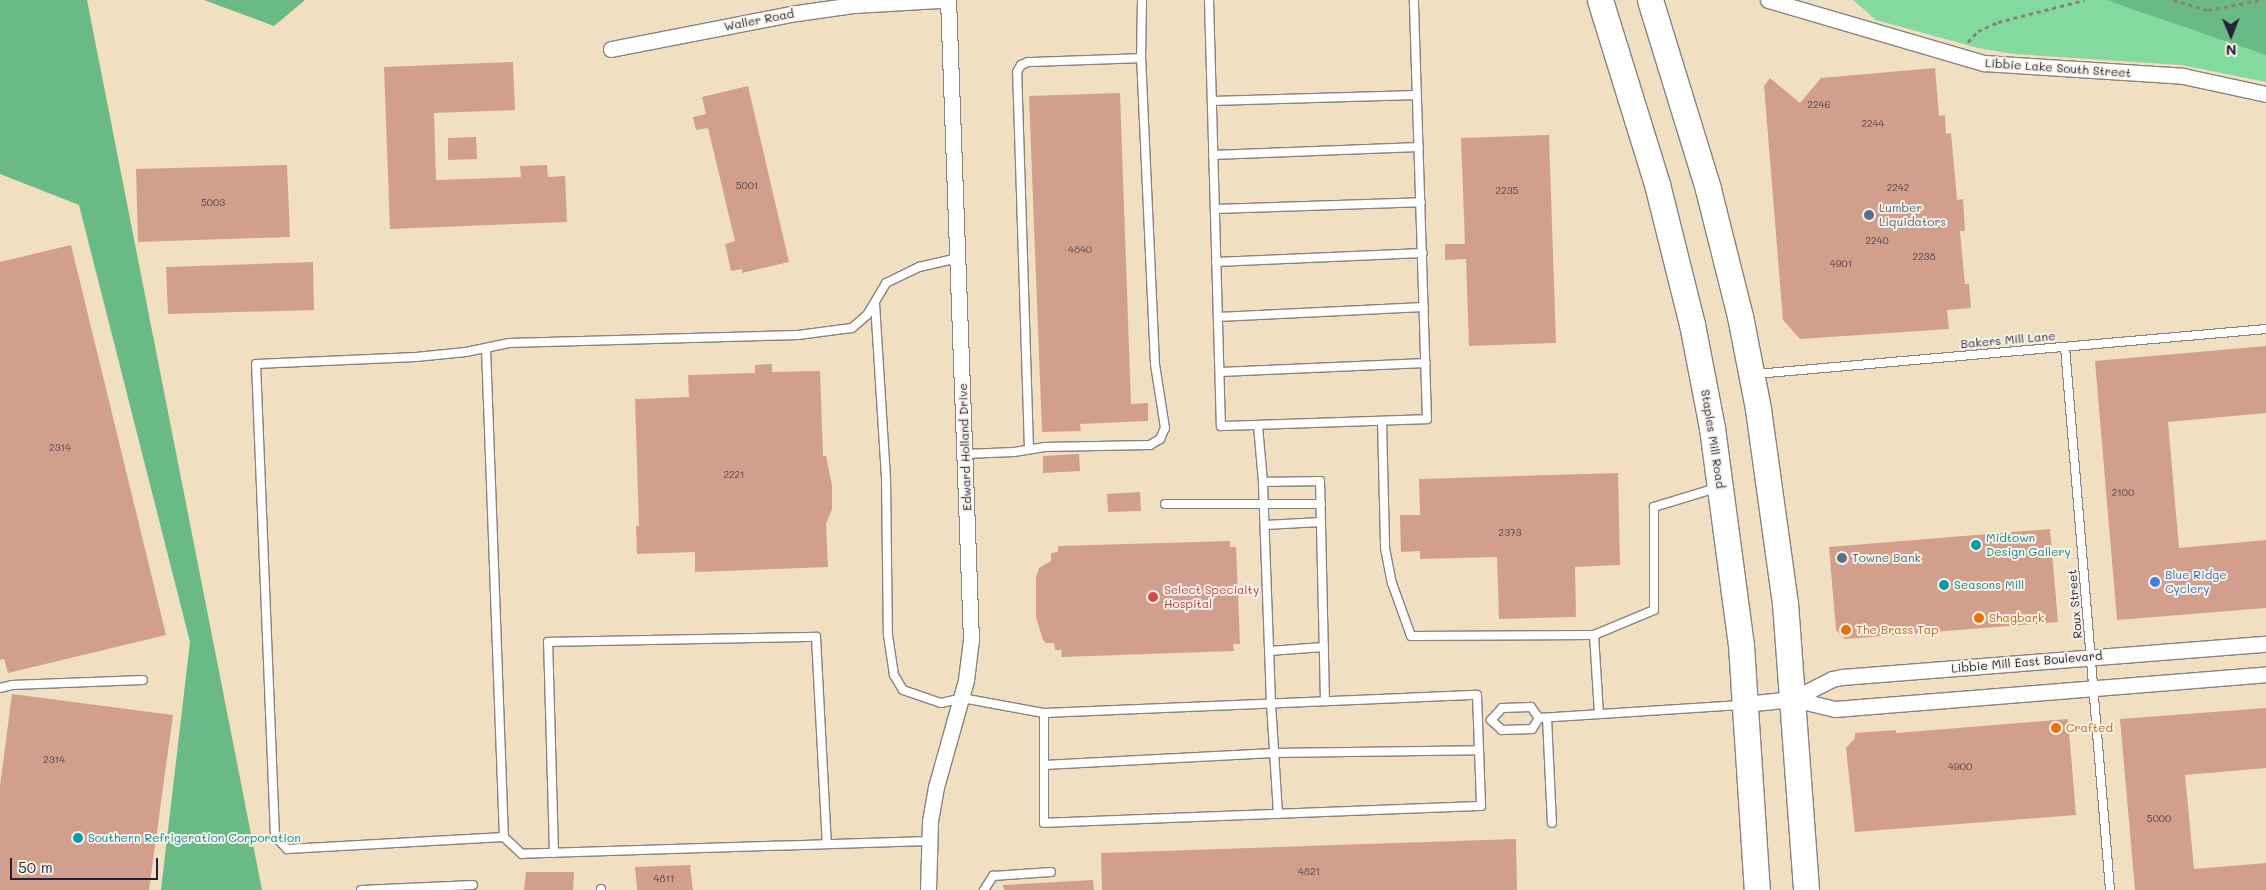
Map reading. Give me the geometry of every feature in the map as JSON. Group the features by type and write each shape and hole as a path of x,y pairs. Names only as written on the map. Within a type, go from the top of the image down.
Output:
{"main road":[{"name":"Staples Mill Road","path":"1600,0 1657,184 1675,252 1701,372 1721,487 1736,595 1757,890"},
{"path":"1650,0 1683,98 1708,189 1751,374 1775,522 1793,699 1806,890"}],"street":[{"name":"Waller Road","path":"611,49 797,13 854,5 939,0"},
{"name":"Edward Holland Drive","path":"928,890 928,840 936,788 962,698 971,641 948,0"},
{"name":"Libbie Lake South Street","path":"1768,0 1960,58 2002,66 2183,76 2266,94"},
{"name":"Libbie Mill East Boulevard","path":"1793,699 1832,679 1842,677 2266,644"},
{"name":"Libbie Mill East Boulevard","path":"1745,704 1793,699 1835,709 2266,674"}],"lane":[{"path":"965,454 1029,449 1150,445 1160,439 1164,428 1155,364 1140,58 1142,0"},
{"path":"1210,0 1221,426 1427,419 1414,0"},
{"path":"1029,449 1017,72 1021,65 1028,62 1140,58"},
{"path":"1212,101 1417,95"},
{"path":"1213,155 1419,147"},
{"path":"1215,209 1421,202"},
{"path":"1216,262 1423,253"},
{"path":"504,837 287,849 275,836 256,364 416,357 486,348 509,343 798,335 852,328 867,316 886,283 919,266 958,258"},
{"path":"875,302 886,478 888,635 894,675 903,690 918,697 941,703 962,698 1044,713 1477,695 1482,806 1044,823 1044,713"},
{"path":"1218,317 1424,307"},
{"name":"Bakers Mill Lane","path":"1751,374 2266,329"},
{"name":"Roux Street","path":"2064,346 2110,890"},
{"path":"486,348 504,837 522,854 928,840"},
{"path":"1220,372 1426,363"},
{"path":"1382,421 1385,548 1392,582 1411,636 1594,635 1654,610 1654,507 1721,487"},
{"path":"1258,426 1263,482 1271,703 1278,814"},
{"path":"1263,482 1320,480 1325,701"},
{"path":"1165,504 1321,504"},
{"path":"1265,525 1321,522"},
{"path":"1594,635 1599,714"},
{"path":"554,853 548,642 816,637 827,844"},
{"path":"1269,651 1324,647"},
{"path":"0,688 12,684 143,680"},
{"path":"1478,720 1491,720 1502,730 1532,729 1543,718 1745,704"},
{"path":"1491,720 1502,708 1531,707 1543,718 1552,823"},
{"path":"1044,765 1274,753 1479,750"},
{"path":"984,890 993,876 1051,872"},
{"path":"360,890 473,885"}],"path":[{"path":"1960,58 1970,38 1978,31 1998,22 2084,0"},
{"path":"2174,0 2208,10 2260,0"}],"green space":[{"path":"0,0 87,0 262,890 161,890 190,642 79,205 0,174"},
{"path":"204,0 305,0 274,26"},
{"path":"1853,0 2266,0 2266,82 2181,65 2014,54 1978,48 1876,20"},
{"path":"2107,0 2266,0 2266,55 2135,10"}],"building":[{"path":"513,62 515,110 434,113 436,180 521,177 520,166 547,165 548,177 565,176 567,222 390,229 384,67"},
{"name":"Lumber Liquidators","path":"1935,68 1939,116 1945,115 1946,134 1951,133 1957,200 1963,199 1965,231 1960,231 1965,284 1969,284 1971,308 1947,310 1949,329 1800,339 1783,320 1764,86 1770,78 1800,103 1821,78"},
{"path":"748,86 789,262 742,273 742,269 731,271 725,244 735,241 708,128 696,130 693,117 706,114 702,97"},
{"path":"1120,93 1131,404 1148,403 1148,421 1080,424 1081,431 1042,432 1029,96"},
{"path":"1549,135 1556,343 1469,346 1466,259 1445,260 1445,244 1465,244 1461,138"},
{"path":"476,137 477,159 448,160 448,138"},
{"path":"287,165 290,237 138,242 136,169"},
{"path":"71,245 166,635 8,673 4,659 0,660 0,262"},
{"path":"313,262 314,310 168,314 166,267"},
{"path":"2266,346 2266,413 2168,422 2179,548 2266,540 2266,608 2117,620 2095,361"},
{"path":"772,364 772,372 820,371 823,456 826,456 832,485 832,509 826,524 828,567 695,572 695,552 637,554 636,526 639,526 635,399 689,397 688,375 755,373 755,365"},
{"path":"1079,454 1080,471 1043,473 1043,456"},
{"path":"1618,473 1620,565 1575,567 1576,617 1499,619 1497,557 1420,559 1420,551 1401,552 1400,515 1420,515 1419,479"},
{"path":"1140,492 1141,511 1108,512 1107,494"},
{"name":"Seasons Mill","path":"2050,529 2058,622 1845,639 1836,630 1829,547"},
{"path":"1230,541 1230,547 1236,547 1240,644 1233,644 1234,651 1061,657 1062,650 1055,650 1054,643 1046,643 1043,640 1036,617 1036,577 1039,568 1051,561 1051,553 1058,552 1058,546"},
{"name":"Southern Refrigeration Corporation","path":"12,694 173,715 149,890 0,890 0,786"},
{"path":"2266,708 2266,768 2185,775 2194,869 2266,863 2266,890 2135,890 2120,719"},
{"path":"2068,719 2076,815 1855,832 1846,748 1855,738 1855,733 1896,730 1896,733"},
{"path":"1516,839 1517,890 1102,890 1101,853"},
{"path":"690,865 693,890 637,890 635,867"},
{"path":"526,872 574,872 573,890 524,890"},
{"path":"1093,880 1094,890 1004,890 1003,885"}],"place":[{"name":"Lumber Liquidators","path":"1869,215"},
{"name":"Midtown Design Gallery","path":"1976,545"},
{"name":"Towne Bank","path":"1842,558"},
{"name":"Blue Ridge Cyclery","path":"2155,582"},
{"name":"Seasons Mill","path":"1944,585"},
{"name":"Select Specialty Hospital","path":"1153,597"},
{"name":"Shagbark","path":"1979,618"},
{"name":"The Brass Tap","path":"1846,630"},
{"name":"Crafted","path":"2056,728"},
{"name":"Southern Refrigeration Corporation","path":"78,838"}]}
